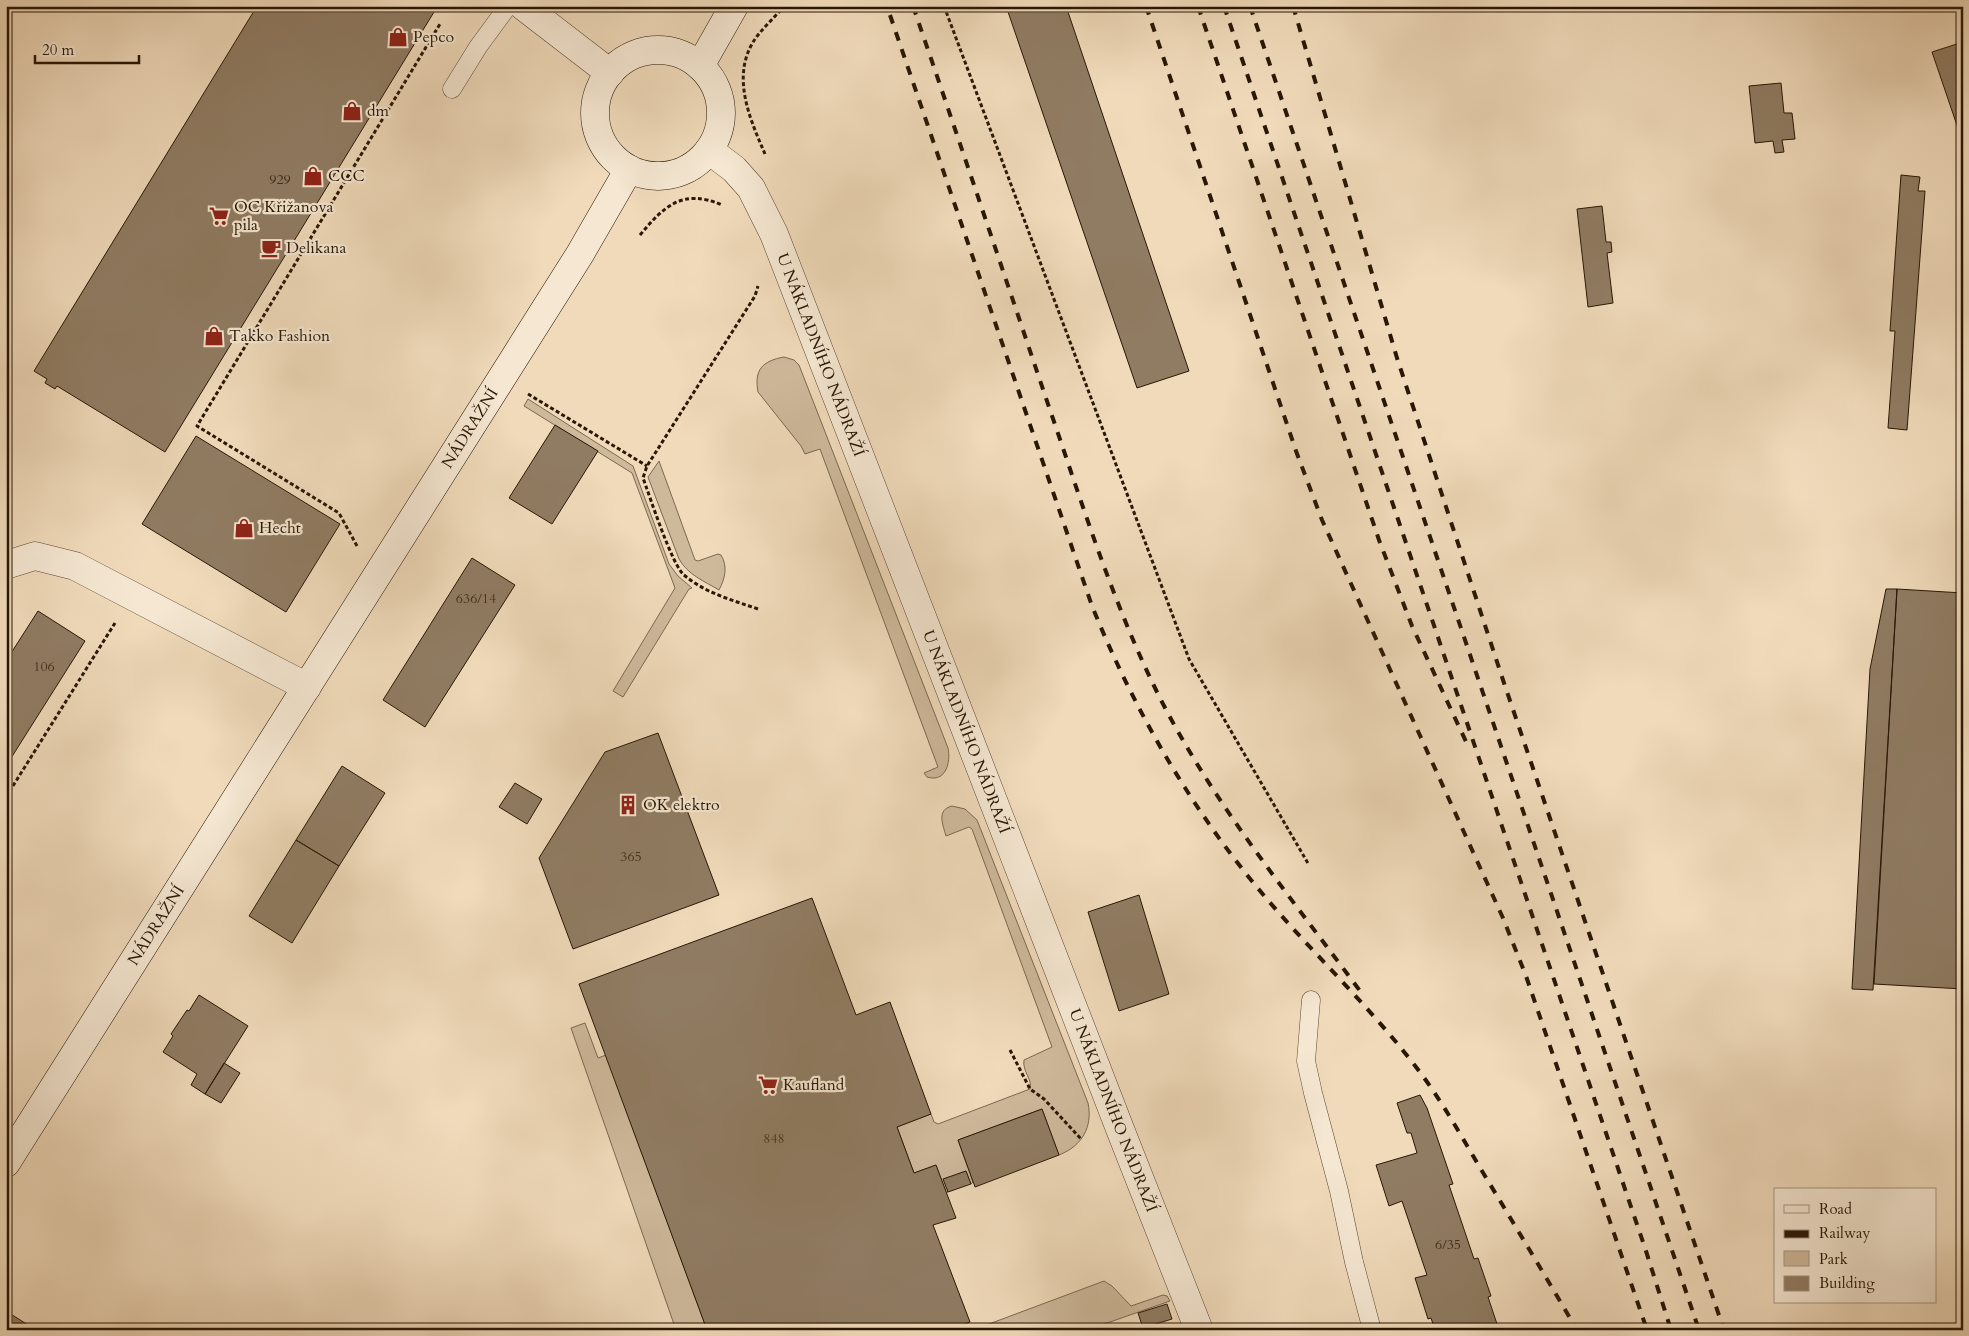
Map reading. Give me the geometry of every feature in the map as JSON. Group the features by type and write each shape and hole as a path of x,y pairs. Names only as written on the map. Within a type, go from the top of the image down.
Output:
{"street":[{"path":"523,6 610,74"},
{"path":"700,66 734,6"},
{"path":"654,51 674,52 683,55 700,66 716,87 721,106 720,126 716,139 709,150 693,166 673,175 650,176 629,169 610,154 598,132 596,107 598,95 610,74 625,60 644,52 654,51"},
{"name":"U NÁKLADNÍHO NÁDRAŽÍ","path":"709,150 734,169 751,188 774,234 1199,1330"},
{"name":"NÁDRAŽNÍ","path":"6,1163 580,254 629,169"},
{"path":"6,565 35,556 75,566 307,687"}],"lane":[{"path":"452,90 478,47 508,6"},
{"path":"1311,1000 1306,1061 1372,1330"}],"path":[{"path":"944,6 1189,659 1309,865"},
{"path":"358,549 339,513 197,426 440,24"},
{"path":"640,235 671,203 690,197 708,199 723,205 729,211"},
{"path":"758,608 716,595 682,574 674,560 644,478 647,466 755,296 760,282"},
{"path":"525,393 647,466"},
{"path":"6,796 115,622"},
{"path":"1010,1050 1030,1089 1044,1100 1082,1140"}],"green space":[{"path":"784,357 794,360 799,365 948,748 948,765 939,777 927,777 924,773 938,767 820,449 805,454 801,446 758,392 757,378 761,368 770,361"},
{"path":"528,399 633,466 669,564 678,576 692,588 689,589 623,697 613,691 675,588 632,473 524,406"},
{"path":"659,461 695,560 698,561 718,554 723,559 725,572 719,590 692,573 679,559 648,477"},
{"path":"952,806 965,809 977,820 1088,1103 1089,1120 1080,1141 1059,1155 1042,1109 958,1140 973,1182 971,1184 966,1171 944,1179 948,1192 946,1193 936,1165 914,1173 897,1127 931,1114 934,1122 938,1124 1030,1089 1031,1086 1024,1060 1052,1047 972,829 969,827 946,836 942,823 942,814 947,808"},
{"path":"585,1023 598,1058 606,1055 707,1330 676,1330 571,1028"},
{"path":"1104,1281 1112,1286 1131,1306 1163,1295 1167,1296 1170,1301 1087,1330 973,1330"}],"building":[{"name":"OC Křižanova pila","path":"257,6 425,6 434,12 165,452 57,386 55,389 45,383 47,379 34,371"},
{"path":"1006,6 1066,6 1189,371 1137,388"},
{"path":"1963,42 1963,143 1932,52"},
{"path":"1781,83 1784,113 1792,113 1795,139 1782,140 1784,152 1775,153 1773,141 1755,143 1749,86"},
{"path":"1901,175 1920,177 1918,191 1925,191 1907,430 1888,428 1895,331 1890,331"},
{"path":"1602,206 1606,242 1611,242 1612,252 1607,253 1613,303 1588,307 1577,209"},
{"path":"555,425 598,451 552,524 509,498"},
{"path":"196,436 340,524 286,612 142,524"},
{"path":"472,558 515,585 425,727 383,700"},
{"path":"1886,589 1897,589 1873,990 1852,989 1870,669"},
{"path":"1897,589 1963,593 1963,989 1874,984"},
{"path":"38,611 85,641 6,766 6,661"},
{"name":"OK elektro","path":"658,733 719,895 573,949 539,858 605,752"},
{"path":"342,766 385,793 339,866 296,840"},
{"path":"515,783 542,799 527,824 499,807"},
{"path":"296,840 339,866 292,943 249,916"},
{"path":"1139,895 1169,994 1119,1011 1088,912"},
{"name":"Kaufland","path":"812,898 856,1015 890,1002 931,1114 897,1127 914,1173 936,1165 956,1218 933,1225 970,1322 950,1330 707,1330 579,984"},
{"path":"199,995 248,1026 205,1094 191,1085 197,1074 163,1052 173,1036 171,1034"},
{"path":"224,1063 240,1073 221,1103 205,1094"},
{"path":"1420,1095 1427,1108 1453,1184 1449,1185 1474,1259 1478,1258 1491,1296 1488,1297 1499,1330 1435,1330 1431,1318 1428,1319 1415,1278 1427,1275 1402,1201 1389,1206 1376,1165 1417,1153 1411,1133 1407,1133 1397,1103"},
{"path":"1042,1109 1059,1155 975,1187 958,1140"},
{"path":"966,1171 971,1184 948,1192 943,1179"},
{"path":"1167,1304 1172,1319 1143,1328 1138,1313"},
{"path":"6,1311 36,1330 6,1330"}],"railway":[{"path":"913,6 1087,519 1128,629 1144,665 1182,739 1230,815 1363,995"},
{"path":"1146,6 1296,451 1322,520 1503,918 1526,976 1647,1330"},
{"path":"1198,6 1379,540 1412,626 1469,748"},
{"path":"1224,6 1646,1251 1671,1330"},
{"path":"1250,6 1699,1330"},
{"path":"1293,6 1397,358 1504,683 1724,1330"},
{"path":"890,15 1092,606 1125,681 1185,787 1231,854 1276,909 1378,1020 1425,1079 1577,1330"}],"place":[{"name":"Pepco","path":"398,37"},
{"name":"dm","path":"352,111"},
{"name":"CCC","path":"313,176"},
{"name":"OC Křižanova pila","path":"219,216"},
{"name":"Delikana","path":"271,248"},
{"name":"Takko Fashion","path":"214,336"},
{"name":"Hecht","path":"244,528"},
{"name":"OK elektro","path":"628,805"},
{"name":"Kaufland","path":"768,1085"}]}
